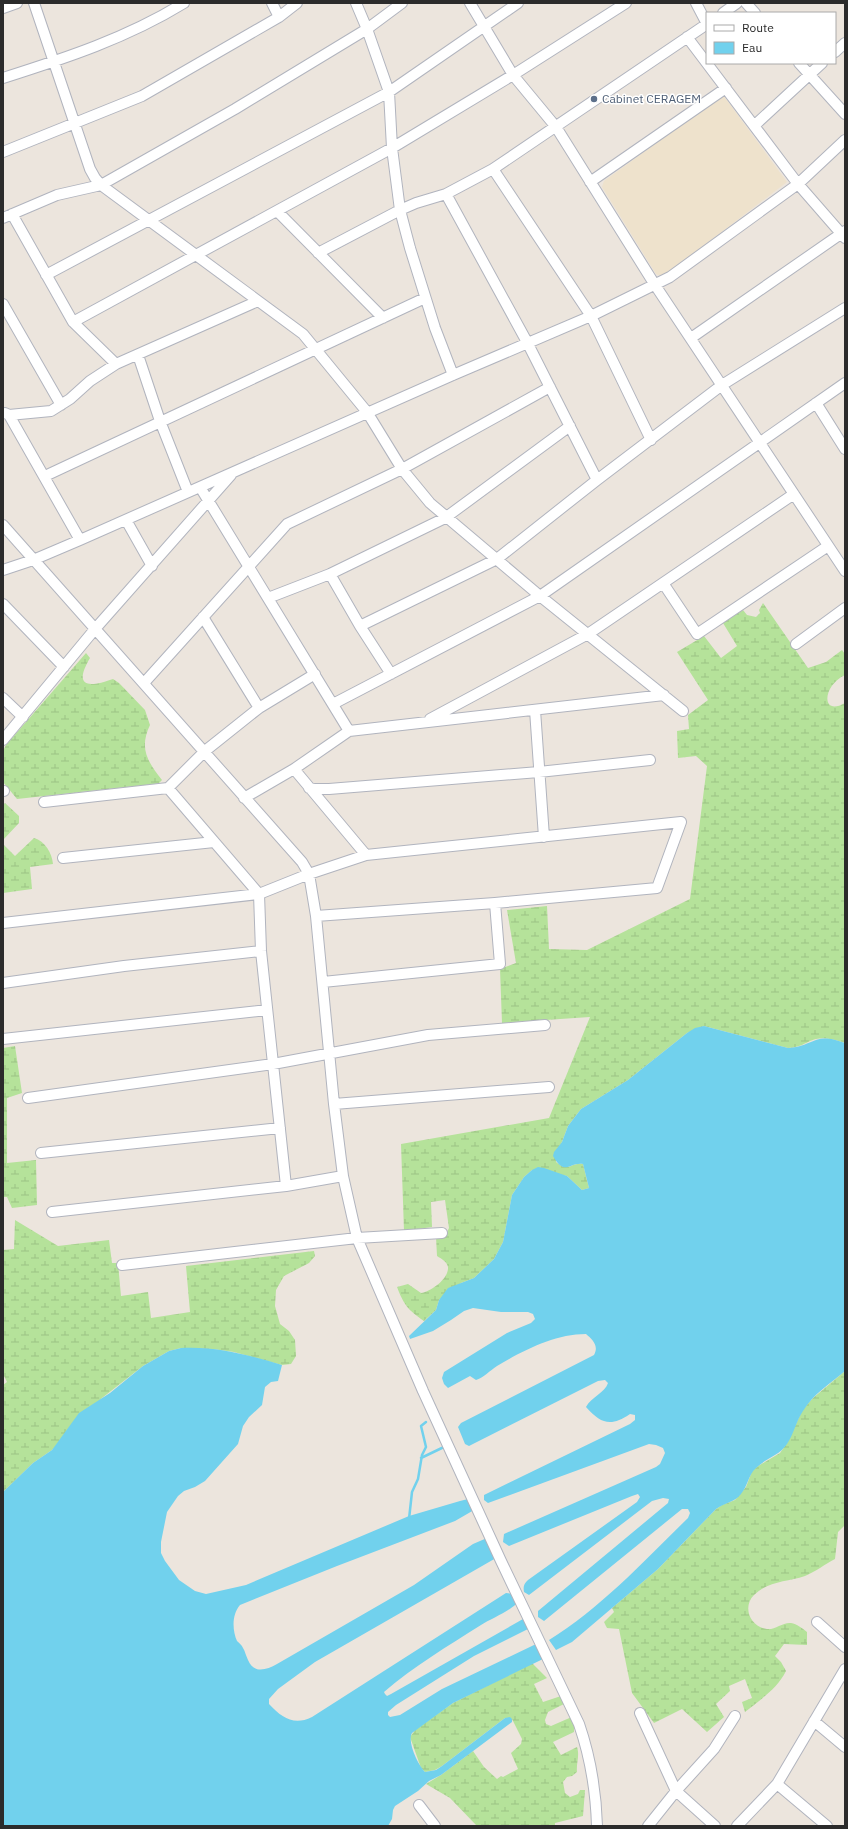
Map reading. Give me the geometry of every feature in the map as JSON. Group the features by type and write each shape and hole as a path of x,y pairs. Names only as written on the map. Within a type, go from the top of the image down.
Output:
{"street":[{"path":"3,8 16,3"},
{"path":"34,3 90,169 101,185 303,334 367,412 402,469 430,503 445,518 683,711"},
{"path":"3,78 53,62 113,40 142,27 184,3"},
{"path":"272,3 279,17"},
{"path":"3,152 142,96 279,17 297,3"},
{"path":"356,3 367,29 389,92 392,148 400,210 425,298 453,375"},
{"path":"116,364 73,322 46,275 7,216 57,195 101,185 235,109 367,29 402,3"},
{"path":"470,3 513,75 556,127 655,285 845,571"},
{"path":"46,275 389,92 518,3"},
{"path":"73,322 392,148 513,75 626,3"},
{"path":"696,3 706,22"},
{"path":"724,12 737,3"},
{"path":"746,3 753,12"},
{"path":"318,253 400,210 416,203 446,194 493,169 706,25"},
{"path":"687,37 706,62"},
{"path":"836,51 845,43"},
{"path":"691,338 844,234 798,184 708,64"},
{"path":"800,64 845,114"},
{"path":"755,125 821,64"},
{"path":"590,182 726,88"},
{"path":"3,570 33,560 126,520 367,412 527,342 591,316 655,285 670,277 798,184 845,140"},
{"path":"493,169 591,316 651,440"},
{"path":"446,194 527,342 597,480"},
{"path":"277,211 383,318"},
{"path":"45,476 106,449 160,421 317,350 425,298"},
{"path":"6,414 41,413 51,411 61,405 90,381 116,364 138,356 258,301"},
{"path":"3,304 6,319 61,405"},
{"path":"360,626 497,560 597,480 722,385 845,308"},
{"path":"138,356 160,421 188,492"},
{"path":"333,704 540,596 845,383"},
{"path":"144,683 287,524 402,469 550,387"},
{"path":"816,403 845,448"},
{"path":"6,414 45,476 80,540"},
{"path":"268,598 330,574 445,518 570,426"},
{"path":"3,740 95,629 233,473"},
{"path":"200,487 349,731"},
{"path":"425,722 588,634 794,494"},
{"path":"126,520 152,566"},
{"path":"3,525 205,751 244,798 302,862 309,874 316,916 334,1104 343,1176 357,1238 423,1391 501,1561 579,1724 587,1749 597,1826"},
{"path":"663,583 697,634 828,546"},
{"path":"330,574 360,626 391,674"},
{"path":"3,604 64,667"},
{"path":"796,644 845,608"},
{"path":"203,617 259,708"},
{"path":"44,802 168,788 205,751 259,708 315,674"},
{"path":"244,798 294,769 349,731 664,695"},
{"path":"3,698 23,717"},
{"path":"535,710 544,837"},
{"path":"309,788 314,790 329,789 539,772 650,760"},
{"path":"294,769 366,855"},
{"path":"168,788 259,894 261,951 286,1186"},
{"path":"3,923 259,894 309,874 366,855 681,822 657,888 496,903 316,916"},
{"path":"63,858 214,842"},
{"path":"323,982 500,964 496,903"},
{"path":"3,982 124,966 261,951"},
{"path":"3,1040 267,1010"},
{"path":"28,1098 273,1064 428,1035 545,1026"},
{"path":"334,1104 549,1087"},
{"path":"41,1153 280,1128"},
{"path":"52,1212 286,1186 343,1176"},
{"path":"122,1265 357,1238 442,1233"},
{"path":"817,1622 845,1647"},
{"path":"737,1826 777,1784 845,1669"},
{"path":"640,1713 676,1790 715,1826"},
{"path":"648,1826 676,1790 714,1749 735,1716"},
{"path":"814,1721 845,1747"},
{"path":"777,1784 827,1826"},
{"path":"419,1805 435,1826"}],"shaded area":[{"path":"723,95 787,182 663,277 656,274 602,187 604,181"}],"green space":[{"path":"763,603 808,668 826,662 842,650 845,654 845,675 837,680 832,686 827,698 828,703 832,706 845,703 845,1043 820,1038 812,1040 801,1046 788,1048 704,1026 687,1033 628,1080 581,1109 568,1126 559,1147 556,1162 564,1167 583,1164 589,1188 582,1190 567,1176 532,1170 524,1177 512,1195 503,1242 494,1259 474,1278 461,1283 439,1300 436,1310 424,1321 407,1307 397,1287 408,1284 421,1293 434,1287 442,1280 448,1267 442,1259 437,1256 436,1237 447,1232 449,1228 445,1200 431,1202 432,1227 404,1231 401,1144 549,1118 590,1017 502,1023 500,969 516,963 507,910 547,906 549,949 587,950 690,899 707,766 696,756 678,758 677,731 689,729 688,715 708,700 677,652 704,636 721,658 737,646 723,623 743,610 747,615 756,617 760,613 759,610"},
{"path":"86,653 90,658 83,675 83,680 86,683 96,684 113,679 119,683 145,710 150,725 145,741 146,754 152,767 162,780 159,783 154,784 17,799 3,782 3,751 6,745"},
{"path":"5,803 19,816 19,823 3,840 3,805"},
{"path":"34,838 45,845 51,856 53,864 30,867 32,889 3,893 3,844 15,856"},
{"path":"15,1046 22,1093 7,1098 7,1163 36,1160 37,1205 12,1208 7,1197 3,1197 3,1048"},
{"path":"15,1220 58,1246 109,1240 112,1263 118,1263 121,1296 148,1292 151,1318 190,1312 186,1266 314,1251 315,1256 309,1263 284,1276 276,1290 275,1306 280,1324 289,1331 295,1340 296,1356 291,1364 282,1365 234,1352 213,1349 181,1348 169,1351 143,1366 102,1398 52,1450 33,1463 3,1492 3,1385 7,1382 3,1374 3,1250 14,1249"},
{"path":"845,1371 845,1525 838,1532 835,1559 805,1576 778,1582 759,1590 750,1600 748,1611 752,1621 756,1625 767,1629 788,1623 795,1624 807,1632 807,1645 784,1644 775,1656 781,1662 786,1671 778,1683 763,1698 745,1712 742,1702 752,1698 745,1679 729,1686 730,1691 716,1704 724,1717 707,1732 682,1709 654,1723 632,1693 619,1629 607,1628 604,1622 614,1612 612,1608 658,1569 716,1509 735,1500 746,1487 752,1471 780,1453 787,1443 803,1409 813,1398"},
{"path":"532,1663 547,1678 534,1684 543,1702 564,1695 566,1703 548,1712 545,1720 546,1724 551,1726 574,1716 579,1726 574,1729 574,1732 553,1742 561,1755 577,1747 577,1772 572,1776 567,1777 563,1782 565,1793 570,1797 578,1794 580,1790 585,1790 583,1816 555,1823 555,1826 476,1825 450,1798 426,1784 441,1775 473,1751 484,1767 497,1779 518,1769 511,1753 521,1744 522,1739 512,1719 505,1718 442,1766 435,1770 425,1772 421,1768 410,1737 416,1729 453,1703"}],"water":[{"path":"704,1026 788,1048 797,1047 815,1040 827,1038 845,1043 845,1371 812,1399 801,1415 787,1444 784,1448 753,1471 739,1497 716,1509 658,1569 572,1642 556,1650 549,1640 587,1613 622,1583 688,1518 690,1513 688,1509 682,1509 544,1621 538,1617 538,1611 668,1503 669,1499 663,1498 652,1501 529,1595 524,1592 524,1585 528,1580 637,1502 640,1497 638,1494 632,1496 509,1546 503,1542 504,1534 656,1467 660,1464 665,1453 663,1448 649,1444 488,1503 484,1500 484,1495 630,1424 635,1420 635,1415 630,1414 617,1421 606,1422 591,1413 586,1407 591,1400 604,1390 608,1383 605,1380 598,1381 469,1446 465,1444 458,1427 461,1423 594,1355 596,1346 586,1334 551,1340 518,1354 497,1366 479,1379 476,1380 470,1376 448,1388 444,1384 442,1378 444,1372 507,1333 531,1323 535,1319 533,1314 528,1312 501,1312 473,1308 464,1311 433,1331 410,1339 409,1336 436,1310 439,1300 448,1288 474,1278 494,1259 503,1242 512,1195 524,1177 532,1170 538,1167 544,1168 567,1176 582,1190 589,1188 583,1164 564,1167 557,1162 553,1156 554,1152 562,1142 568,1126 581,1109 628,1080 687,1033 695,1028"},
{"path":"181,1348 207,1348 220,1350 282,1365 278,1381 271,1382 265,1387 262,1405 249,1417 243,1426 238,1444 205,1481 184,1491 178,1496 167,1512 161,1542 161,1553 179,1580 195,1591 206,1594 246,1585 409,1516 460,1501 468,1499 474,1510 455,1521 240,1605 234,1617 234,1632 237,1641 242,1646 248,1660 257,1669 261,1670 269,1668 277,1664 414,1585 473,1544 487,1538 496,1558 315,1662 278,1689 269,1699 269,1704 279,1713 294,1721 306,1720 312,1717 506,1593 513,1594 518,1602 419,1665 384,1692 385,1694 387,1696 391,1694 523,1619 530,1626 528,1629 474,1656 396,1705 388,1712 388,1715 390,1717 400,1715 442,1689 534,1645 539,1645 543,1659 453,1703 412,1733 411,1742 414,1753 425,1772 436,1770 442,1766 505,1718 510,1717 512,1719 512,1722 441,1775 429,1781 418,1791 395,1806 392,1819 388,1826 3,1826 3,1492 33,1463 52,1450 79,1413 110,1393 143,1366 169,1351"}],"waterway":[{"path":"409,1519 412,1492 418,1479 422,1455 426,1447 421,1426 426,1422"},
{"path":"421,1458 446,1446"}],"place":[{"name":"Cabinet CERAGEM","path":"594,99"}]}
